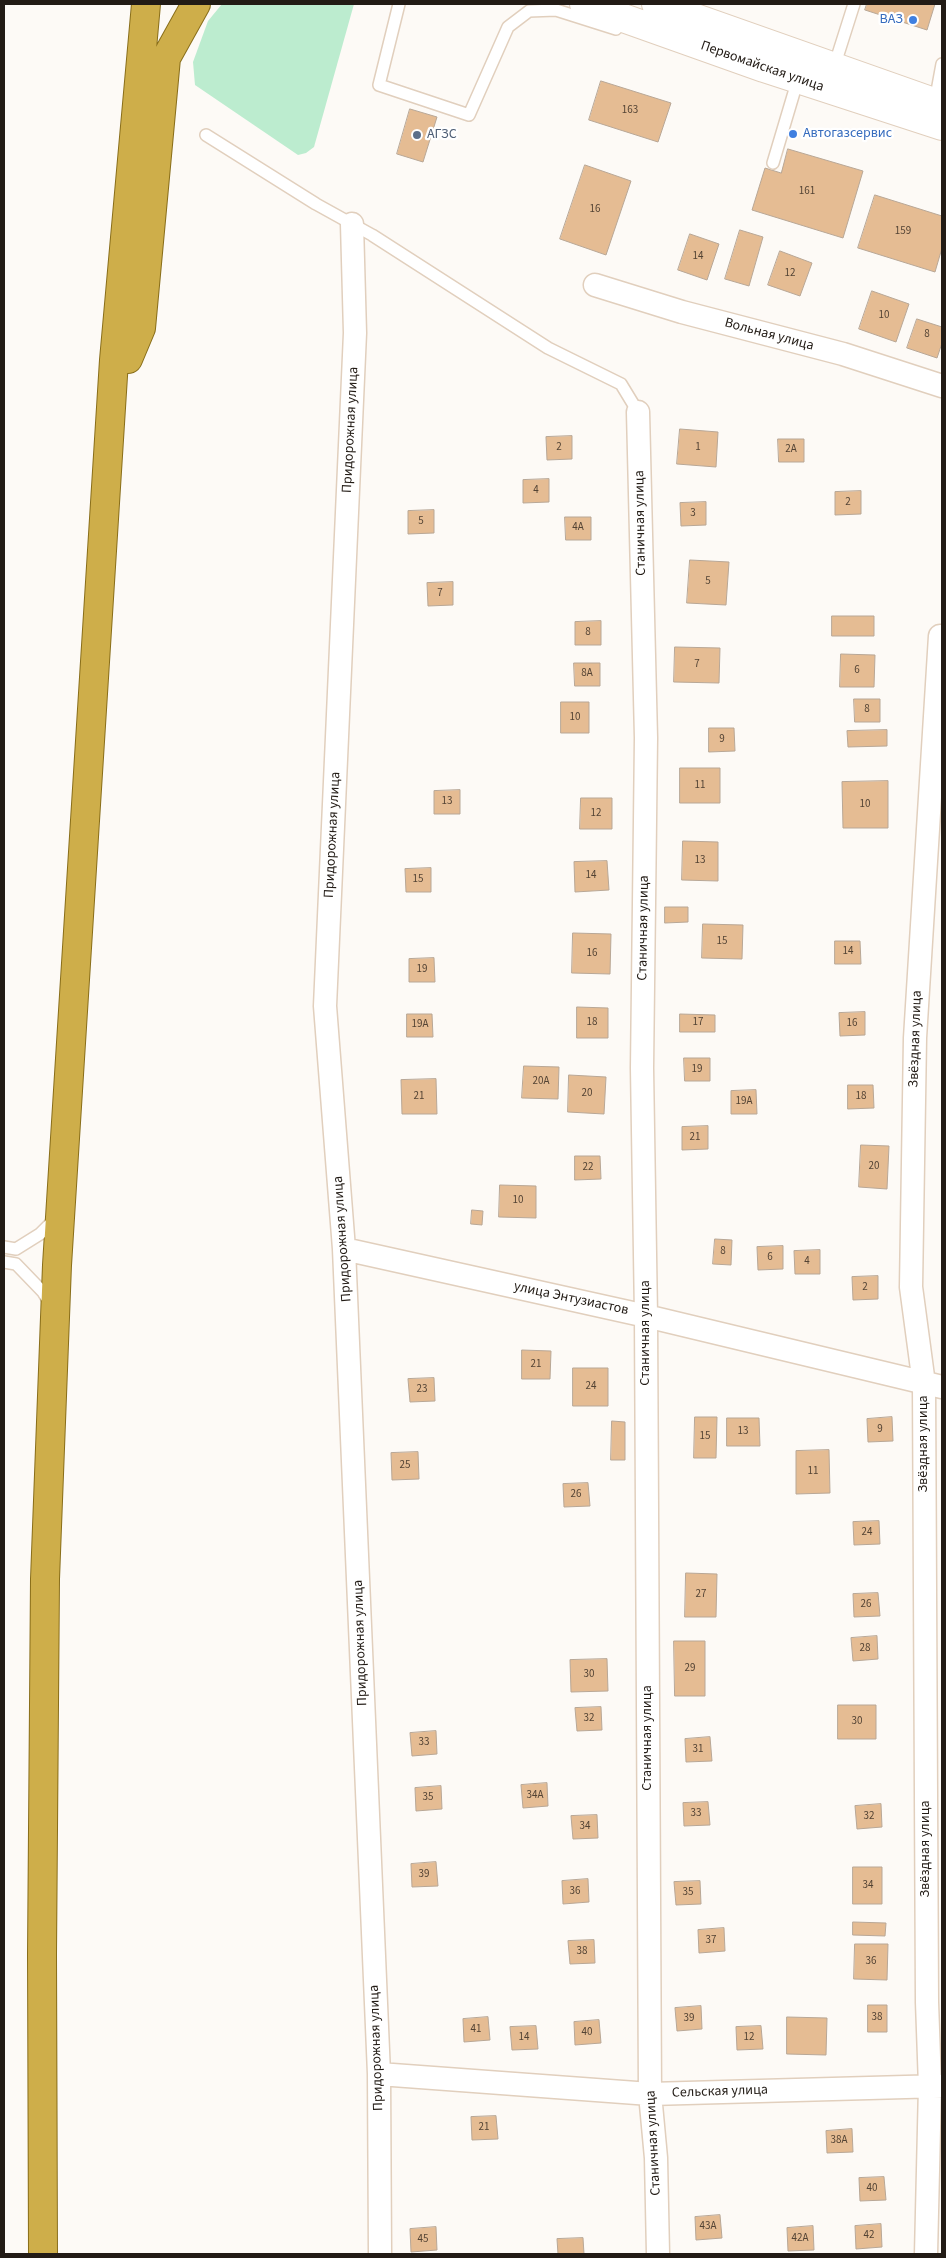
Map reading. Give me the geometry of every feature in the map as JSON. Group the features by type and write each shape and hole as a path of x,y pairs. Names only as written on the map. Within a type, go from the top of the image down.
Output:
{"highway":[{"path":"43,2254 42,1954 45,1579 55,1312 114,360 146,4"},
{"path":"55,2254 52,2112 56,1658 60,1484 70,1272 101,756 128,359 158,4"},
{"path":"128,359 142,328 166,58 196,4"}],"main road":[{"name":"Первомайская улица","path":"584,4 798,79 940,111"},
{"name":"Первомайская улица","path":"657,4 834,67 940,111"}],"street":[{"name":"Придорожная улица","path":"352,224 355,333 325,1006 344,1249 379,2074 380,2254"},
{"name":"Вольная улица","path":"594,285 682,312 843,354 942,386"},
{"name":"Станичная улица","path":"638,412 646,738 642,1068 646,1316 650,2094 656,2158 658,2254"},
{"name":"Звёздная улица","path":"926,2254 936,2086 927,1992 933,1386 911,1287 915,1038 940,636 942,636"},
{"name":"улица Энтузиастов","path":"344,1249 646,1316 933,1386"},
{"name":"Сельская улица","path":"379,2074 650,2094 936,2086"}],"lane":[{"path":"399,4 379,85 469,115 508,27 529,11 556,10 629,34"},
{"path":"834,67 854,4"},
{"path":"675,49 739,70 764,68"},
{"path":"940,111 942,64"},
{"path":"773,163 798,79"},
{"path":"206,135 352,224 548,348 621,384 638,412"},
{"path":"4,1247 16,1249 40,1234 60,1215"},
{"path":"4,1262 16,1264 43,1292 55,1312"}],"green space":[{"path":"222,4 354,4 314,147 306,153 298,155 195,85 193,62 208,21"}],"building":[{"name":"ВАЗ","path":"867,4 935,4 927,30 865,10"},
{"path":"601,81 671,103 658,142 589,120"},
{"name":"АГЗС","path":"410,109 437,117 423,162 397,154"},
{"path":"788,149 863,171 843,238 752,210 765,168 781,173"},
{"path":"585,165 631,181 606,255 560,239"},
{"path":"875,195 942,216 942,248 935,272 858,248"},
{"path":"740,230 763,237 749,286 725,279"},
{"path":"690,234 719,244 707,280 678,270"},
{"path":"780,251 812,263 800,296 768,285"},
{"path":"872,291 909,304 896,342 859,329"},
{"path":"917,319 942,327 942,343 937,358 907,348"},
{"path":"680,429 718,432 716,467 677,464"},
{"path":"572,436 572,459 547,460 546,437"},
{"path":"778,439 804,439 804,462 779,462"},
{"path":"549,479 549,502 523,503 523,480"},
{"path":"861,491 861,514 835,515 835,492"},
{"path":"706,502 706,525 681,526 680,503"},
{"path":"434,510 434,533 408,534 408,511"},
{"path":"565,517 591,517 591,540 566,540"},
{"path":"690,560 729,562 726,605 687,603"},
{"path":"453,582 453,605 428,606 427,583"},
{"path":"832,616 874,616 874,636 832,636"},
{"path":"601,621 601,645 575,645 575,622"},
{"path":"675,647 720,648 719,683 674,682"},
{"path":"841,654 875,655 874,687 840,687"},
{"path":"574,663 600,663 600,686 575,686"},
{"path":"854,699 880,699 880,722 855,722"},
{"path":"561,702 589,702 589,733 561,733"},
{"path":"709,728 734,728 735,751 709,752"},
{"path":"887,730 887,746 848,747 847,731"},
{"path":"680,768 720,768 720,803 680,803"},
{"path":"888,781 888,828 843,828 842,782"},
{"path":"460,790 460,814 434,814 434,791"},
{"path":"581,798 612,798 612,829 580,829"},
{"path":"683,841 718,842 718,881 682,880"},
{"path":"607,861 609,890 575,892 574,862"},
{"path":"431,868 431,892 406,892 405,869"},
{"path":"665,907 688,907 688,922 665,923"},
{"path":"703,924 743,925 742,959 702,958"},
{"path":"573,933 611,934 610,974 572,973"},
{"path":"835,941 860,941 861,964 835,964"},
{"path":"434,958 435,982 409,982 409,959"},
{"path":"577,1007 608,1008 608,1038 577,1038"},
{"path":"865,1012 865,1035 840,1036 839,1013"},
{"path":"407,1014 432,1014 433,1037 407,1037"},
{"path":"680,1014 715,1015 715,1032 680,1032"},
{"path":"684,1058 710,1058 710,1081 685,1081"},
{"path":"524,1066 559,1067 558,1099 522,1098"},
{"path":"569,1075 606,1077 604,1114 568,1112"},
{"path":"436,1079 437,1114 402,1114 401,1080"},
{"path":"848,1085 873,1085 874,1108 848,1109"},
{"path":"756,1090 757,1114 731,1114 731,1091"},
{"path":"708,1126 708,1149 682,1150 682,1127"},
{"path":"861,1145 889,1146 887,1189 859,1187"},
{"path":"575,1156 600,1156 601,1179 575,1180"},
{"path":"500,1185 536,1186 536,1218 499,1217"},
{"path":"472,1210 483,1211 482,1225 471,1224"},
{"path":"715,1239 732,1240 731,1265 713,1264"},
{"path":"783,1246 783,1269 758,1270 757,1247"},
{"path":"820,1250 820,1274 795,1274 794,1251"},
{"path":"878,1276 878,1299 853,1300 852,1277"},
{"path":"522,1350 551,1351 550,1379 522,1379"},
{"path":"573,1368 608,1368 608,1406 573,1406"},
{"path":"434,1378 435,1401 410,1402 408,1379"},
{"path":"695,1417 717,1417 716,1458 694,1458"},
{"path":"892,1417 893,1441 868,1442 867,1419"},
{"path":"727,1418 759,1418 760,1446 727,1446"},
{"path":"612,1421 625,1422 625,1460 611,1460"},
{"path":"829,1450 830,1493 796,1494 796,1451"},
{"path":"418,1452 419,1479 392,1480 391,1453"},
{"path":"588,1483 590,1506 564,1507 563,1484"},
{"path":"879,1521 880,1544 854,1545 853,1522"},
{"path":"686,1573 717,1574 716,1617 685,1617"},
{"path":"878,1593 880,1616 854,1617 853,1594"},
{"path":"877,1636 878,1659 853,1661 851,1638"},
{"path":"674,1641 705,1641 705,1696 675,1696"},
{"path":"607,1659 608,1691 571,1692 570,1660"},
{"path":"838,1705 876,1705 876,1739 838,1739"},
{"path":"601,1707 602,1730 577,1731 575,1708"},
{"path":"436,1731 437,1754 412,1756 410,1733"},
{"path":"710,1737 712,1761 686,1762 685,1739"},
{"path":"547,1783 548,1806 523,1808 521,1785"},
{"path":"441,1786 442,1809 416,1811 415,1788"},
{"path":"708,1802 710,1825 684,1826 683,1803"},
{"path":"881,1804 882,1827 857,1829 855,1806"},
{"path":"597,1815 598,1838 573,1839 571,1816"},
{"path":"436,1862 438,1886 412,1887 411,1864"},
{"path":"853,1867 882,1867 882,1904 853,1904"},
{"path":"588,1879 589,1902 563,1904 562,1881"},
{"path":"700,1881 701,1904 676,1905 674,1882"},
{"path":"853,1922 886,1923 885,1936 853,1935"},
{"path":"724,1928 725,1951 699,1953 698,1930"},
{"path":"594,1940 595,1963 570,1964 568,1941"},
{"path":"855,1944 888,1944 887,1980 854,1979"},
{"path":"868,2005 887,2005 887,2032 868,2032"},
{"path":"701,2006 702,2029 677,2031 675,2008"},
{"path":"488,2017 490,2040 464,2042 463,2019"},
{"path":"787,2017 827,2018 826,2055 787,2054"},
{"path":"599,2020 601,2043 575,2045 574,2022"},
{"path":"536,2026 538,2049 512,2050 510,2027"},
{"path":"761,2026 763,2049 737,2050 736,2027"},
{"path":"496,2116 498,2139 472,2140 471,2117"},
{"path":"852,2129 853,2152 827,2153 826,2131"},
{"path":"884,2177 886,2200 860,2201 859,2178"},
{"path":"720,2215 722,2238 696,2240 695,2217"},
{"path":"881,2224 882,2247 856,2249 855,2226"},
{"path":"813,2226 814,2250 788,2251 787,2228"},
{"path":"436,2227 437,2250 411,2252 410,2229"},
{"path":"583,2238 584,2254 558,2254 557,2239"}],"place":[{"name":"ВАЗ","path":"913,20"},
{"name":"Автогазсервис","path":"793,134"},
{"name":"АГЗС","path":"417,135"}]}
